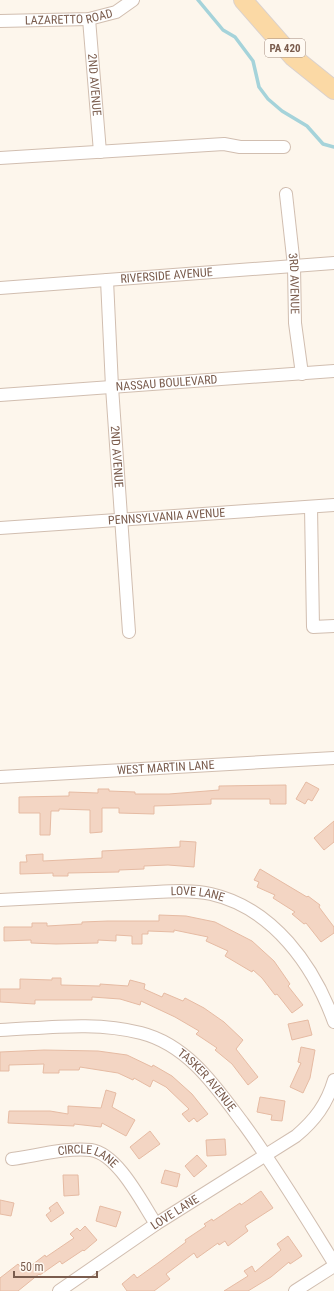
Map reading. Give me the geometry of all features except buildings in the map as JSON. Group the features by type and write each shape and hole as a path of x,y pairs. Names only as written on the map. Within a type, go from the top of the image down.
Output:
{"main road":[{"name":"PA 420","path":"243,0 293,57 334,90"}],"street":[{"name":"LAZARETTO ROAD","path":"0,21 89,19 116,12 133,0"},
{"name":"2ND AVENUE","path":"89,19 100,152"},
{"path":"0,158 224,144 240,147 284,147"},
{"name":"3RD AVENUE","path":"286,194 294,266 295,323 302,374"},
{"name":"RIVERSIDE AVENUE","path":"0,288 334,263"},
{"name":"2ND AVENUE","path":"107,280 112,387 123,520 129,632"},
{"name":"NASSAU BOULEVARD","path":"0,395 334,371"},
{"name":"PENNSYLVANIA AVENUE","path":"0,528 334,505"},
{"path":"310,507 313,627 334,626"},
{"name":"WEST MARTIN LANE","path":"0,777 333,760"},
{"name":"LOVE LANE","path":"0,900 180,891 219,897 239,904 262,918 286,938 316,983 329,1008 334,1022"},
{"name":"TASKER AVENUE","path":"0,1030 96,1026 143,1033 181,1052 201,1070 221,1092 266,1155 334,1263"},
{"name":"LOVE LANE","path":"59,1291 156,1224 296,1136 313,1121 328,1098 334,1080"},
{"name":"CIRCLE LANE","path":"12,1159 76,1150 92,1150 106,1157 126,1178 156,1224"},
{"path":"296,1291 334,1266"}],"waterway":[{"path":"198,0 223,30 235,37 253,61 259,87 268,99 282,111 307,126 323,144 334,147"}]}
